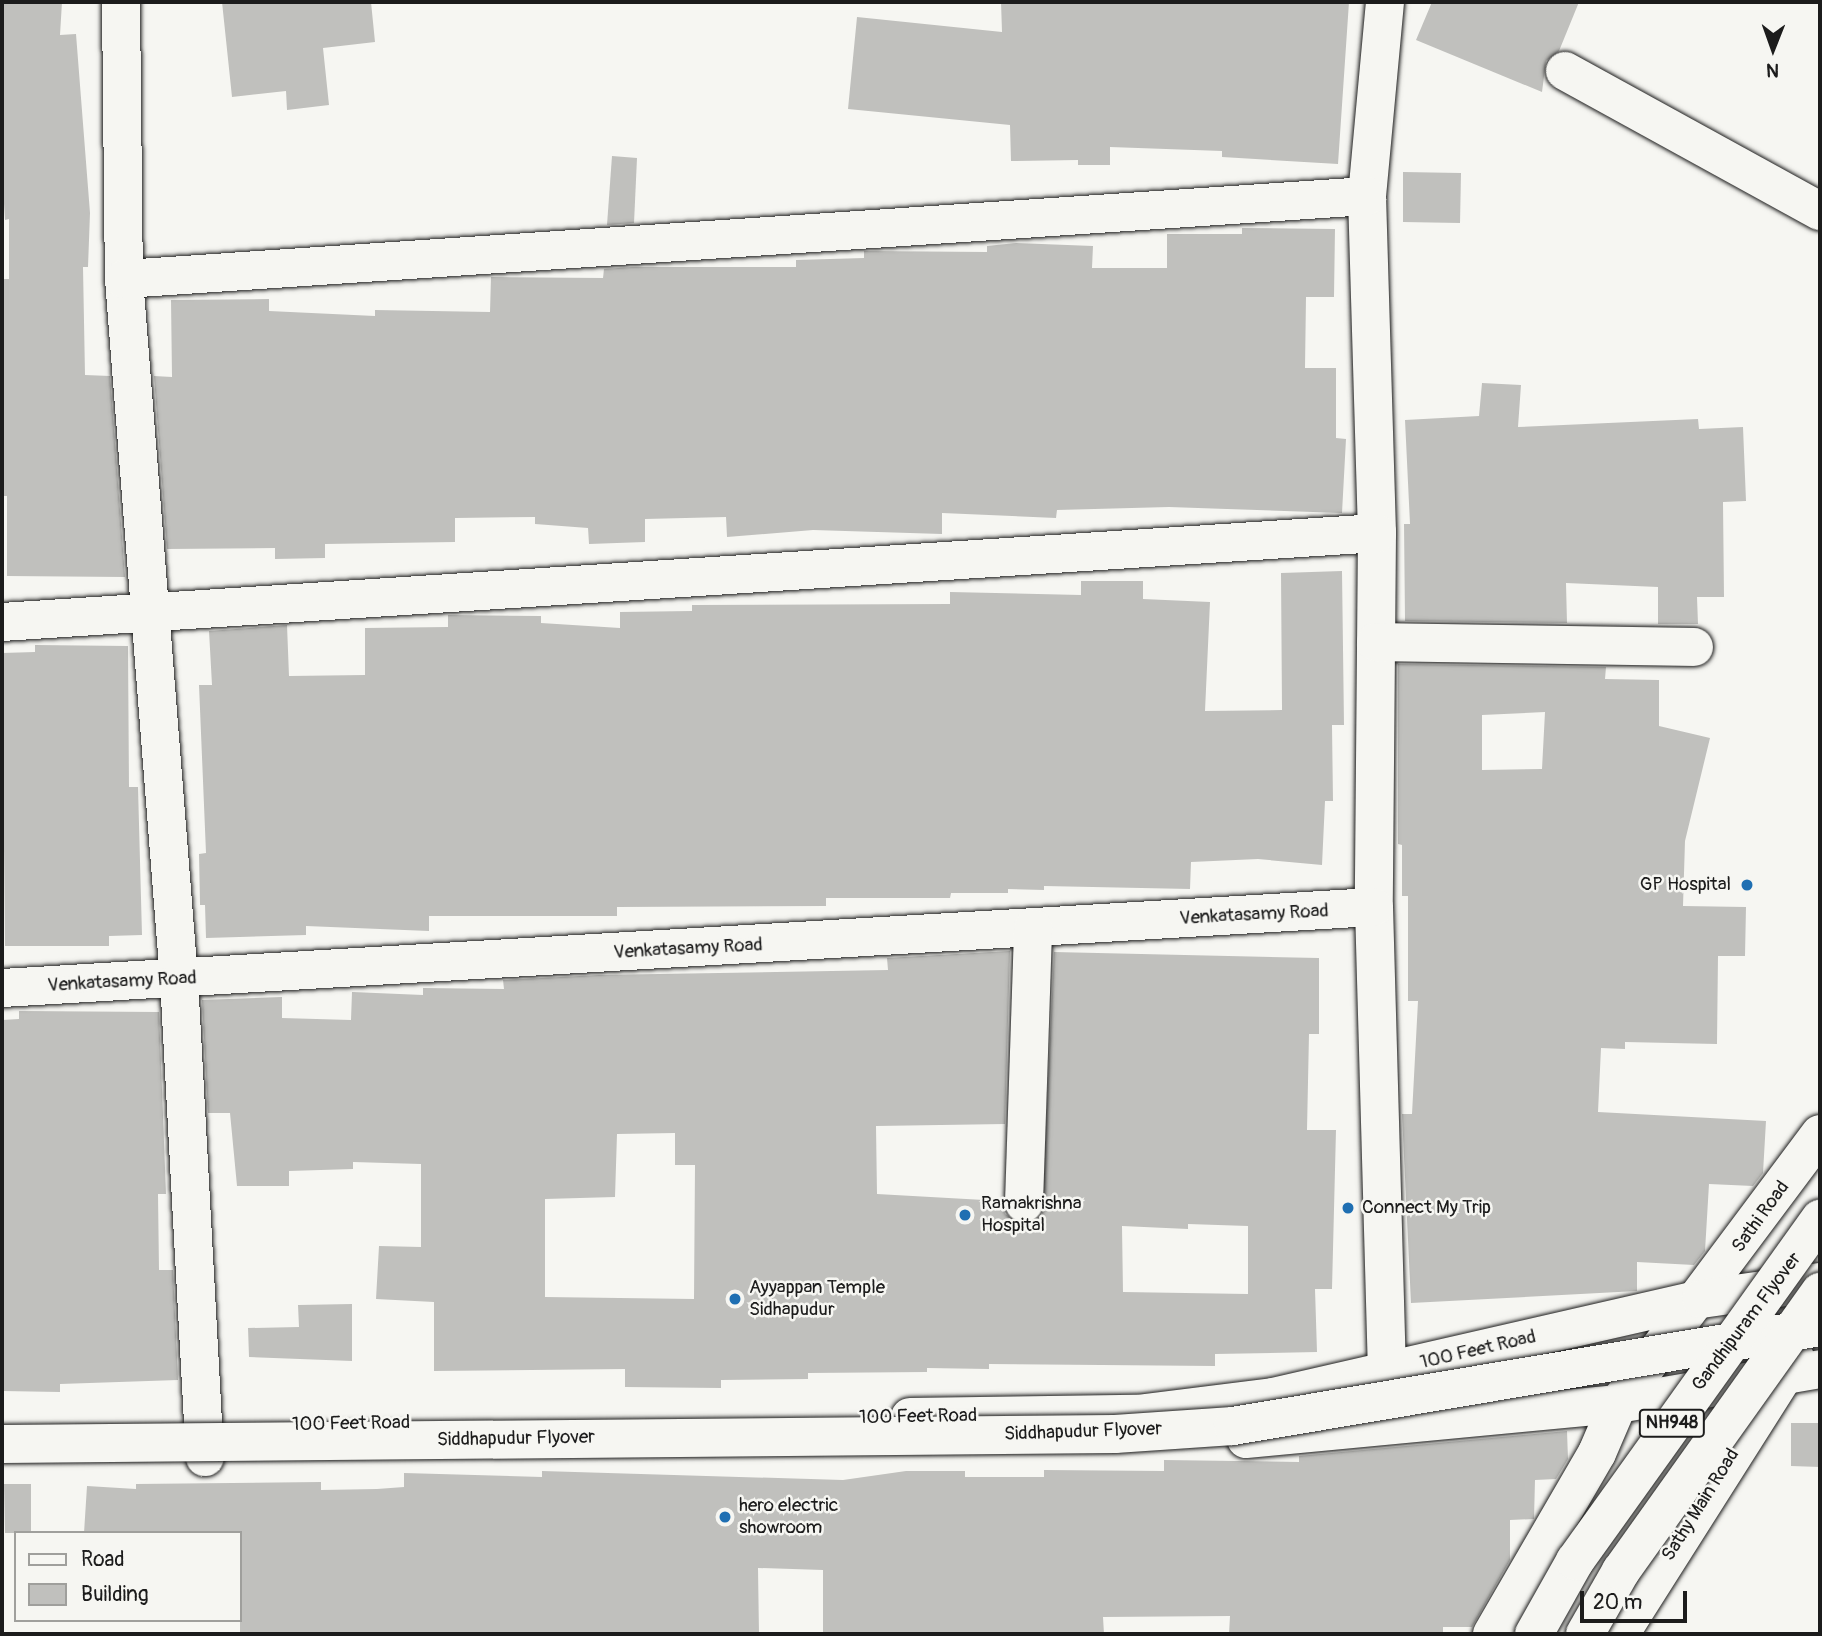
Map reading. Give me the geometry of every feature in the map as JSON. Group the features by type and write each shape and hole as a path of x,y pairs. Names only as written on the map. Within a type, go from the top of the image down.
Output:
{"main road":[{"path":"121,2 124,279 179,979 204,1441"},
{"path":"1385,2 1367,196 1377,533 1374,907 1385,1372 1389,1426"},
{"path":"1565,71 1820,211"},
{"path":"124,279 1367,196"},
{"path":"2,622 1377,533"},
{"path":"1376,642 1694,647"},
{"name":"Venkatasamy Road","path":"2,988 1374,907"},
{"path":"1024,1203 1033,928"},
{"name":"Sathi Road","path":"1618,1404 1701,1299 1820,1134"},
{"name":"Gandhipuram Flyover","path":"1534,1634 1574,1561 1820,1219"},
{"name":"100 Feet Road","path":"2,1460 204,1441 1137,1414 1273,1397 1701,1299 1820,1282"},
{"name":"Gandhipuram Flyover","path":"1585,1634 1621,1571 1820,1292"},
{"name":"Sathy Main Road","path":"1620,1634 1782,1376 1820,1327"},
{"name":"Siddhapudur Flyover","path":"2,1444 1115,1434 1233,1426 1820,1327"},
{"name":"100 Feet Road","path":"2,1429 204,1441 1120,1451 1618,1404 1820,1369"},
{"path":"1492,1634 1597,1453 1618,1404"}],"building":[{"path":"2,2 62,2 60,35 76,34 90,213 88,267 83,267 85,375 110,376 125,577 7,576 7,496 2,496 2,279 9,279 9,219 5,220 2,172"},
{"path":"222,2 371,2 375,42 323,48 329,105 287,110 286,91 232,97"},
{"path":"1001,2 1349,2 1338,164 1222,157 1222,151 1110,147 1110,165 1078,165 1078,160 1011,161 1010,125 848,109 857,17 1002,32"},
{"path":"1432,2 1579,2 1559,51 1546,61 1542,92 1416,40"},
{"path":"612,156 637,158 634,223 607,225"},
{"path":"1403,172 1461,173 1460,223 1403,222"},
{"path":"1242,228 1335,229 1334,297 1306,297 1305,368 1336,368 1336,438 1346,439 1342,513 1169,507 1057,510 1056,518 942,513 942,534 813,530 727,537 726,517 645,519 645,542 589,544 588,528 535,524 535,517 455,518 455,542 325,544 325,558 275,559 275,548 167,549 154,376 172,377 171,300 269,299 269,311 375,316 375,310 490,312 491,277 603,278 604,269 632,267 796,267 796,260 864,258 864,251 987,252 987,246 1016,243 1093,246 1092,268 1167,268 1167,234 1242,234"},
{"path":"1482,383 1521,385 1518,427 1698,419 1699,429 1743,427 1746,501 1723,502 1724,597 1697,597 1698,624 1658,624 1658,587 1566,583 1567,623 1405,621 1404,524 1410,524 1405,420 1479,416"},
{"path":"1342,571 1344,725 1332,725 1333,801 1325,801 1322,865 1258,859 1191,862 1190,889 1044,886 1044,890 1008,889 1008,893 951,893 950,898 826,898 826,906 617,907 617,916 429,916 429,931 306,926 306,935 206,938 205,905 200,905 199,854 206,853 199,685 212,685 209,631 287,625 289,676 365,675 365,628 448,627 448,615 541,616 541,623 620,628 620,612 692,611 692,605 950,604 950,592 1081,595 1081,581 1143,581 1143,599 1210,602 1205,711 1282,710 1281,573"},
{"path":"35,645 128,646 129,787 138,787 142,935 109,936 109,946 5,946 2,653 35,652"},
{"path":"1398,664 1606,667 1605,679 1659,680 1659,726 1710,738 1685,841 1683,906 1746,907 1745,956 1718,956 1717,1044 1625,1042 1625,1049 1601,1048 1598,1112 1766,1121 1763,1173 1753,1186 1709,1184 1705,1251 1694,1265 1637,1262 1637,1291 1411,1303 1402,1114 1412,1114 1418,1001 1408,1001 1408,896 1402,896 1402,845 1398,844","holes":["1545,712 1542,769 1482,770 1482,715"]},
{"path":"1010,951 1005,1124 876,1126 877,1194 1002,1201 1005,1214 1023,1225 1042,1215 1054,952 1319,958 1319,1034 1309,1034 1307,1130 1336,1130 1332,1289 1315,1289 1317,1352 1215,1354 1215,1366 989,1364 989,1369 927,1368 927,1372 808,1373 808,1379 721,1380 721,1388 625,1387 625,1369 434,1371 434,1302 376,1299 379,1246 421,1247 421,1164 353,1162 353,1169 289,1171 289,1186 237,1186 230,1113 208,1113 202,1000 282,997 282,1018 351,1020 352,992 423,995 423,988 504,989 503,980 599,975 888,970 887,958","holes":["675,1133 675,1165 695,1165 694,1299 545,1297 545,1199 615,1197 617,1134","1188,1224 1248,1226 1248,1294 1123,1292 1122,1226 1188,1229"]},
{"path":"19,1011 159,1012 166,1194 158,1194 159,1270 173,1270 178,1380 60,1384 60,1392 2,1391 2,1020 19,1019"},
{"path":"352,1304 352,1361 249,1357 248,1328 299,1327 298,1305"},
{"path":"1791,1423 1820,1423 1820,1467 1791,1466"},
{"path":"1567,1431 1568,1459 1556,1479 1535,1480 1534,1519 1510,1520 1510,1560 1472,1627 1443,1627 1443,1634 1229,1634 1230,1616 1103,1617 1104,1634 823,1634 823,1570 758,1568 759,1634 240,1634 242,1531 84,1531 87,1486 136,1489 136,1484 321,1482 321,1490 377,1489 404,1487 404,1473 542,1477 542,1471 843,1480 906,1471 965,1471 965,1477 1044,1477 1044,1470 1164,1471 1164,1460 1299,1462 1299,1456"},
{"path":"4,1484 31,1484 31,1531 5,1533"}],"place":[{"name":"GP Hospital","path":"1747,885"},
{"name":"Connect My Trip","path":"1348,1208"},
{"name":"Ramakrishna Hospital","path":"965,1215"},
{"name":"Ayyappan Temple Sidhapudur","path":"735,1299"},
{"name":"hero electric showroom","path":"725,1517"}]}
